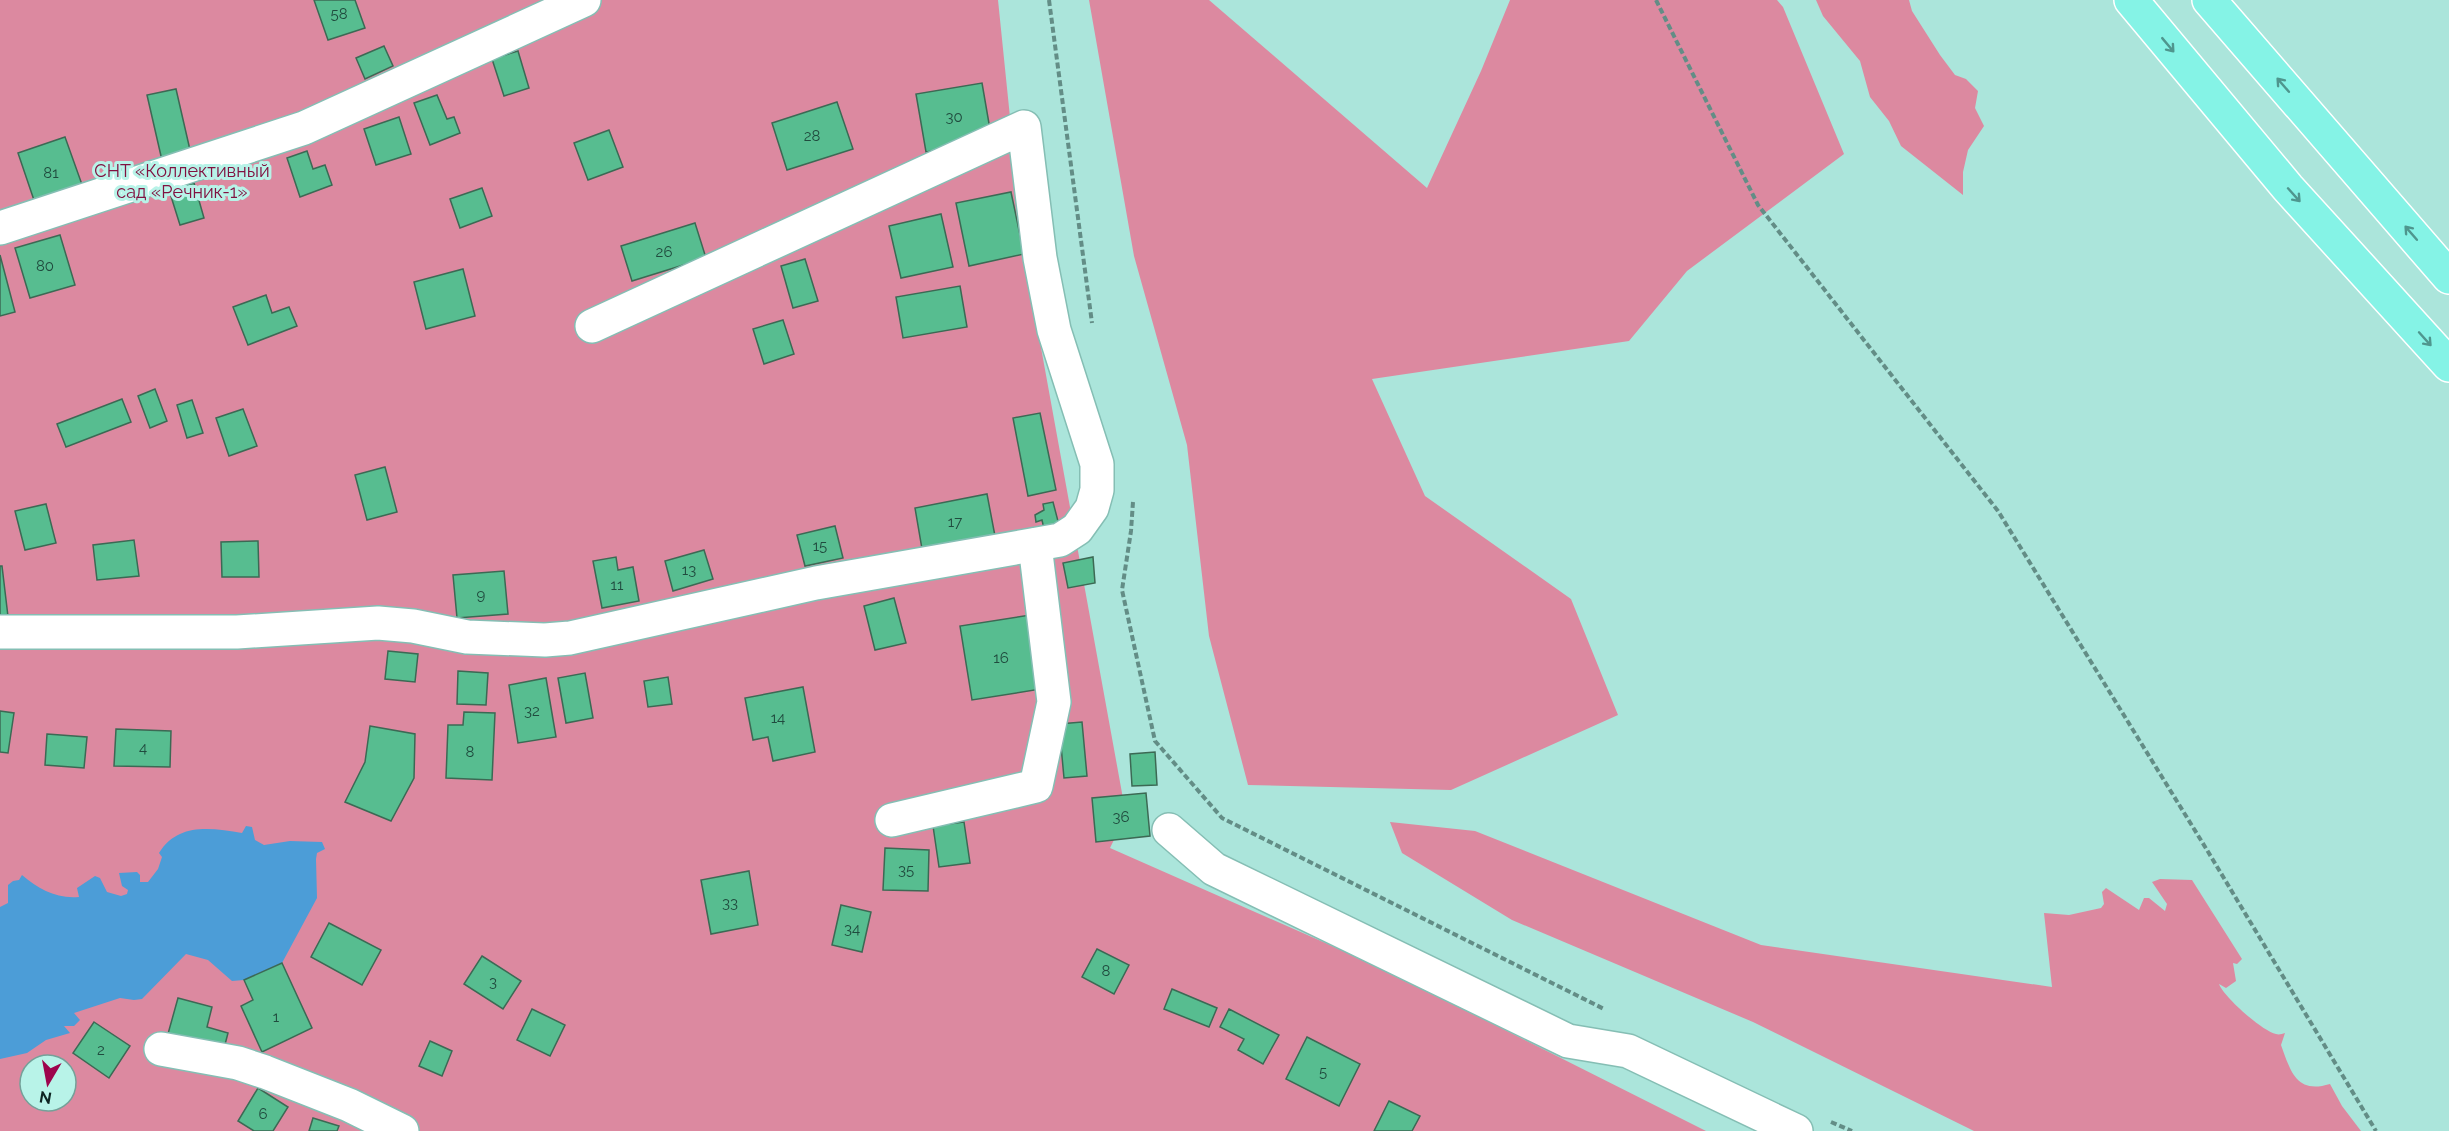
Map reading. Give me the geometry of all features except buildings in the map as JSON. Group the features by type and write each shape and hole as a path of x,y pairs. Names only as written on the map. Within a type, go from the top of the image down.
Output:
{"main road":[{"path":"2131,0 2288,188 2449,365"},
{"path":"2209,0 2449,277"}],"street":[{"path":"0,228 304,128 584,0"},
{"path":"0,632 237,633 378,622 413,626 467,637 570,638 816,583 1060,540 1077,529 1092,508 1097,478 1094,450 1054,330 1040,258 1024,127 592,326"},
{"path":"892,820 1036,786 1054,702 1035,545"},
{"path":"1169,830 1214,869 1568,1041 1628,1051 1810,1125"},
{"path":"160,1049 247,1066 349,1105 402,1131"}],"path":[{"path":"1049,0 1093,330"},
{"path":"1656,0 1758,205 1998,511 2376,1131"},
{"path":"1133,499 1131,531 1122,590 1155,741 1222,818 1612,1013"},
{"path":"1810,1125 1852,1131"}],"green space":[{"name":"СНТ «Коллективный сад «Речник-1»","path":"0,0 998,0 1024,254 1126,815 1110,848 1380,967 1706,1131 0,1131"},
{"path":"1089,0 1209,0 1427,188 1481,71 1510,0 1777,0 1783,7 1844,154 1687,271 1629,341 1372,379 1425,496 1571,599 1618,715 1451,790 1248,785 1209,636 1187,445 1134,256"},
{"path":"1816,0 1909,0 1912,11 1955,75 1966,79 1978,91 1975,108 1984,126 1968,150 1963,172 1963,195 1901,146 1889,121 1870,97 1860,61 1823,16"},
{"path":"1390,822 1475,831 1761,945 2052,987 2044,913 2069,915 2101,908 2104,904 2102,892 2106,888 2139,910 2144,898 2149,898 2165,911 2167,904 2152,882 2160,879 2192,880 2242,959 2237,964 2233,963 2236,981 2226,988 2219,984 2222,990 2262,1027 2276,1034 2285,1033 2281,1045 2297,1079 2310,1086 2330,1084 2342,1106 2361,1131 1974,1131 1753,1022 1512,920 1402,853"}],"water":[{"path":"246,826 252,827 255,840 264,845 290,841 322,842 325,849 317,853 316,859 317,898 282,963 244,980 232,981 208,960 186,954 142,999 120,998 74,1013 80,1020 74,1026 64,1026 70,1033 46,1040 27,1053 18,1053 18,1055 0,1059 0,907 8,903 8,885 19,880 22,875 35,885 55,895 79,897 77,888 95,876 100,878 107,892 121,896 127,894 128,890 122,886 119,873 137,872 140,875 140,882 148,882 158,869 162,857 159,853 176,836 208,829 242,833"}]}
